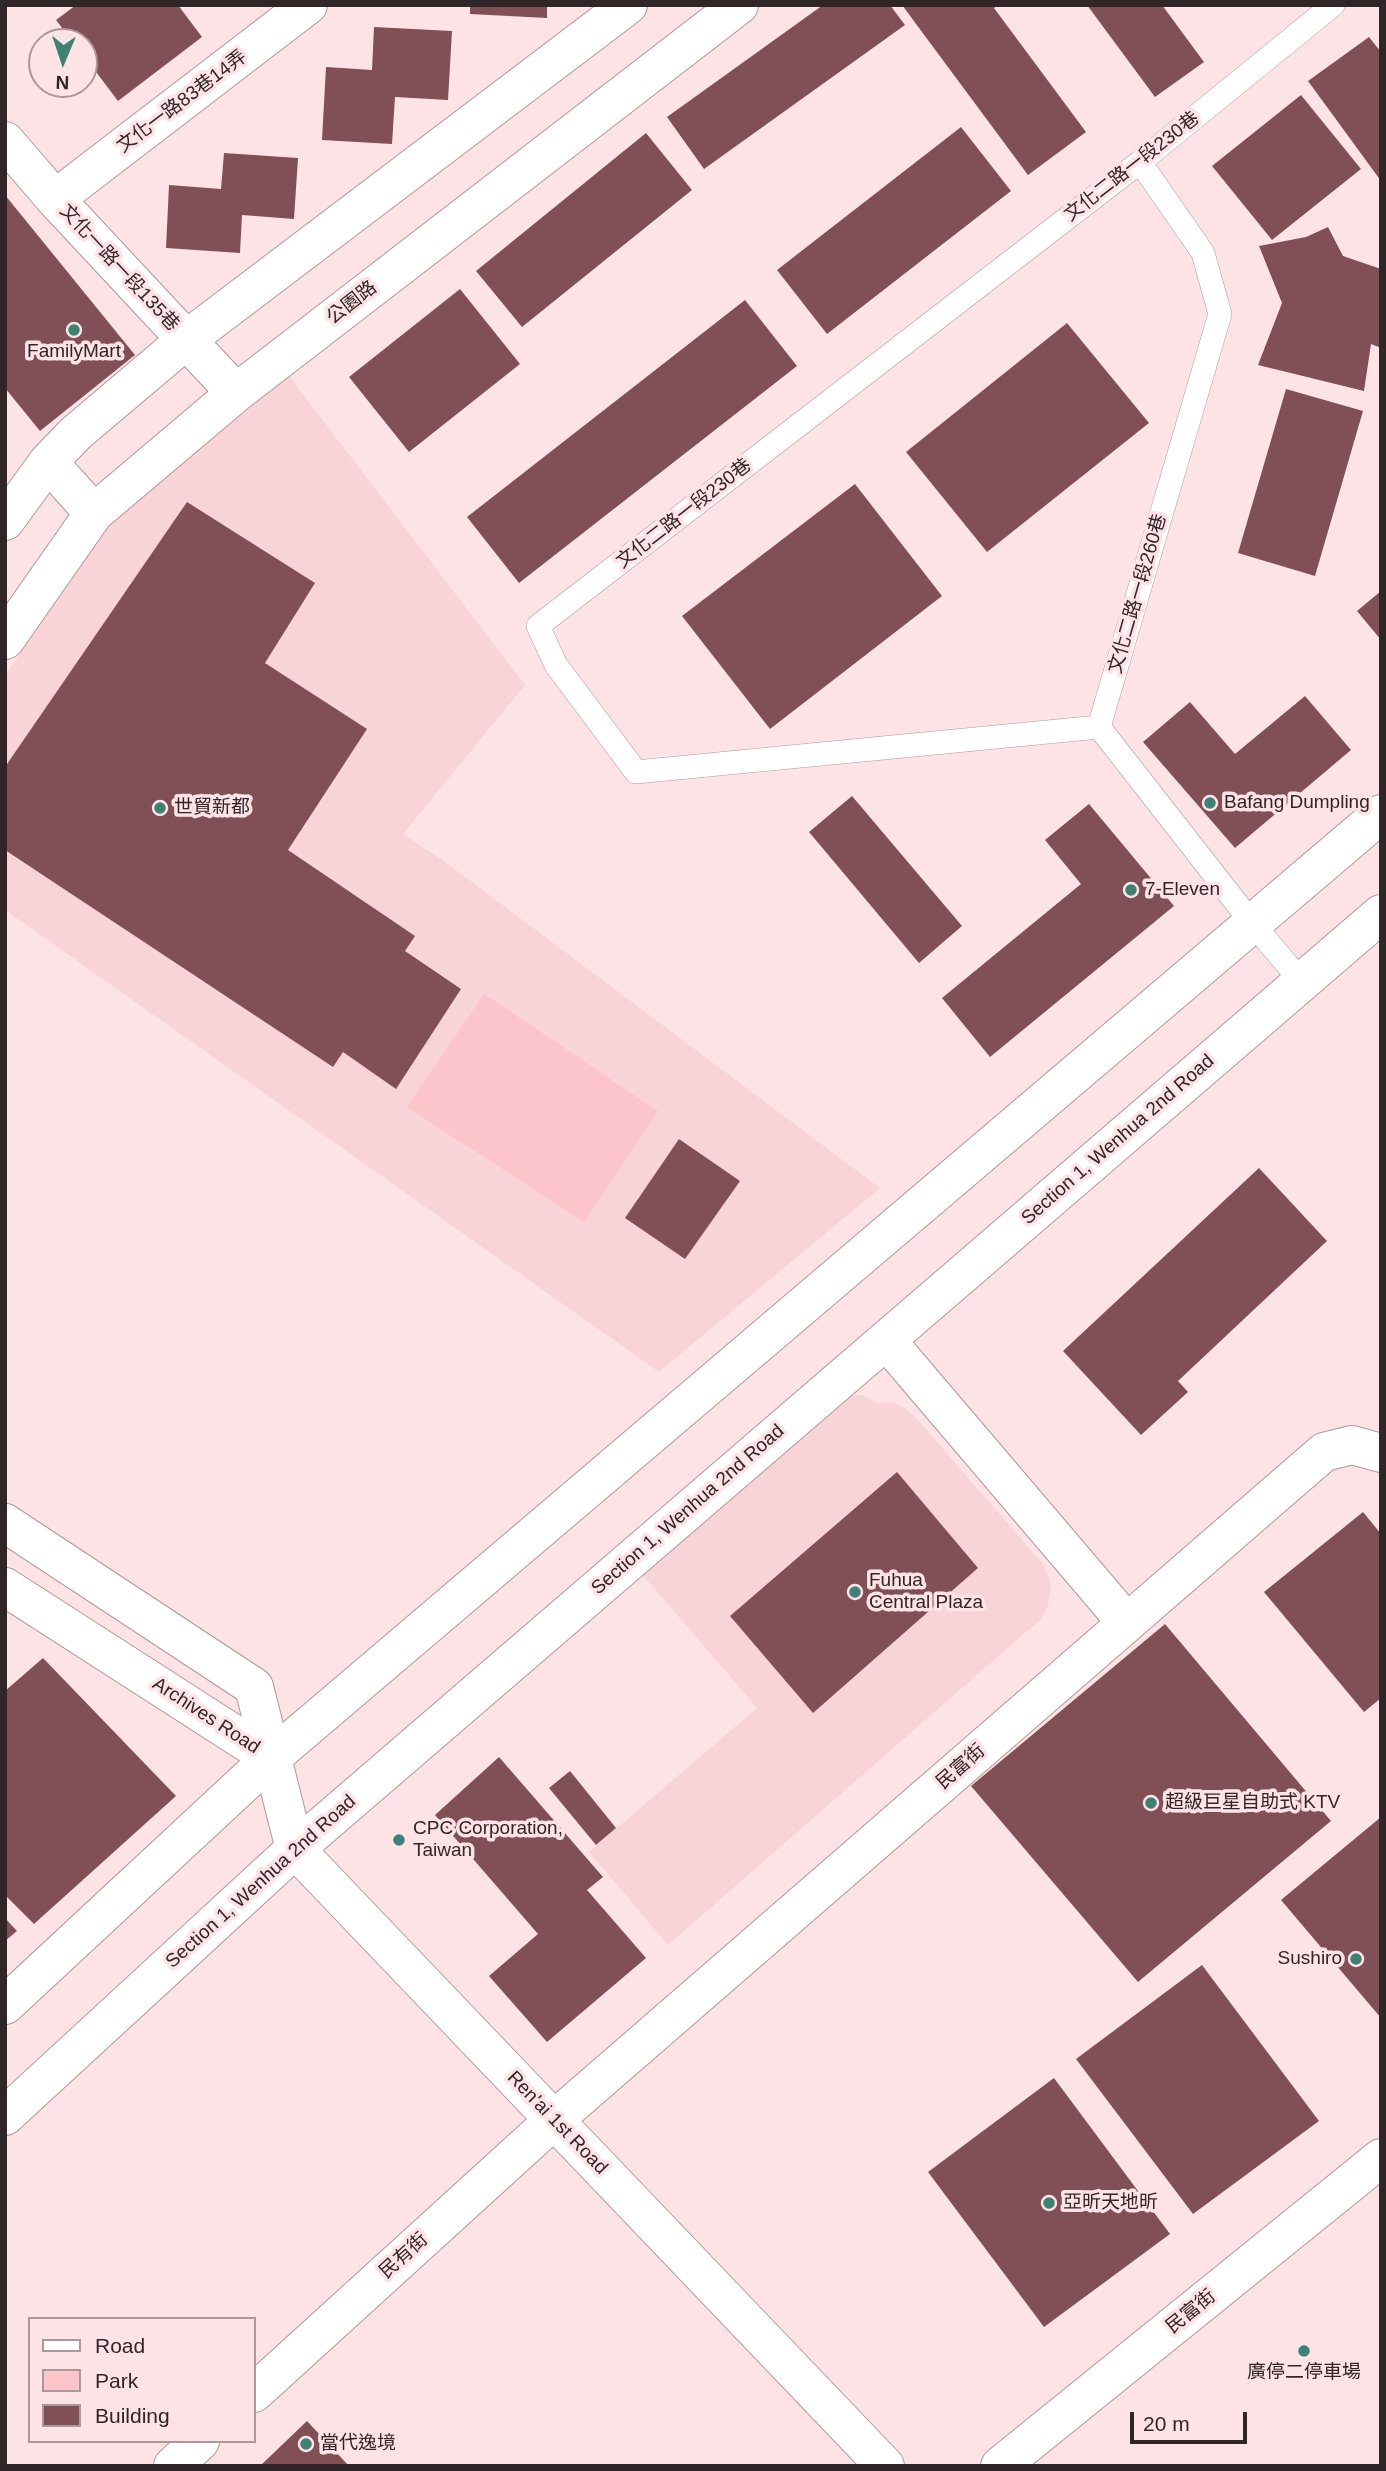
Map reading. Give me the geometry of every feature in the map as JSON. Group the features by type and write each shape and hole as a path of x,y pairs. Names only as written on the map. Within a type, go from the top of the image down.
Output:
{"street":[{"name":"文化一路83巷14弄","path":"55,199 308,5"},
{"path":"8,509 76,433 186,340 628,5"},
{"name":"公園路","path":"5,640 94,513 236,393 739,5"},
{"name":"文化一路一段135巷","path":"5,141 55,199 236,393"},
{"path":"48,462 94,513"},
{"path":"5,2005 271,1758 1381,814"},
{"name":"Section 1, Wenhua 2nd Road","path":"5,2116 295,1849 1381,914"},
{"path":"886,1340 1127,1623"},
{"name":"民富街","path":"554,2120 1324,1452 1352,1445 1381,1453"},
{"path":"5,1571 19,1532"},
{"name":"Archives Road","path":"19,1532 254,1687 271,1758"},
{"name":"Archives Road","path":"5,1587 271,1758"},
{"name":"Ren'ai 1st Road","path":"271,1758 295,1849 885,2466"},
{"name":"民有街","path":"256,2391 554,2120"},
{"name":"民富街","path":"1000,2466 1381,2158"},
{"path":"173,2466 198,2443"}],"lane":[{"name":"文化二路一段230巷","path":"1099,727 636,772 556,665 538,626 1140,162 1333,5"},
{"name":"文化二路一段260巷","path":"1099,727 1220,314 1203,253 1140,162"},
{"path":"1099,727 1252,923 1302,982"}],"shaded area":[{"name":"世貿新都","path":"289,376 525,685 403,834 444,861 880,1188 659,1372 5,910 5,676 105,527"},
{"name":"Fuhua Central Plaza","path":"862,1395 876,1403 893,1402 917,1419 1042,1563 1051,1591 1048,1605 1041,1619 668,1945 589,1852 757,1708 640,1572 847,1396"}],"green space":[{"path":"484,994 658,1111 584,1222 407,1107"}],"building":[{"path":"76,5 178,5 202,37 118,101 98,75 98,28 62,28 56,20"},
{"path":"470,5 547,5 547,18 470,14"},
{"path":"823,5 890,5 905,25 704,169 667,117"},
{"path":"902,5 998,5 994,8 1086,132 1028,175"},
{"path":"1087,5 1162,5 1204,62 1155,97"},
{"path":"374,27 452,31 448,100 395,97 392,144 322,140 326,67 372,70"},
{"path":"1369,37 1381,52 1381,181 1308,81"},
{"path":"1301,95 1361,169 1272,240 1212,166"},
{"path":"961,127 1011,191 827,334 777,270"},
{"path":"646,133 692,190 522,327 476,271"},
{"path":"224,153 298,158 294,219 242,215 240,253 166,248 169,185 221,189"},
{"path":"5,195 135,355 40,431 5,388"},
{"path":"1328,227 1343,256 1381,269 1381,348 1371,344 1364,391 1258,365 1282,303 1259,246 1306,237"},
{"path":"460,289 520,364 409,452 349,377"},
{"path":"745,300 797,366 519,583 467,517"},
{"path":"1067,323 1149,423 987,552 906,452"},
{"path":"1286,389 1363,411 1315,576 1238,553"},
{"path":"855,484 942,596 770,729 682,616"},
{"name":"世貿新都","path":"187,502 315,583 265,663 367,729 288,850 415,936 405,951 461,989 396,1089 343,1052 333,1067 5,850 5,767"},
{"path":"1381,591 1381,640 1357,611"},
{"path":"1305,696 1351,750 1235,848 1143,742 1190,702 1235,754"},
{"path":"852,796 962,926 919,963 809,832"},
{"path":"1089,804 1174,906 990,1057 942,998 1081,884 1045,840"},
{"path":"679,1139 740,1181 685,1259 625,1218"},
{"path":"1259,1168 1327,1241 1178,1381 1188,1392 1141,1435 1063,1351"},
{"name":"Fuhua Central Plaza","path":"897,1472 978,1568 813,1713 730,1616"},
{"path":"1363,1512 1381,1534 1381,1698 1364,1712 1264,1592"},
{"name":"超級巨星自助式 KTV","path":"1165,1624 1331,1821 1138,1982 971,1786"},
{"path":"43,1658 176,1796 34,1924 5,1895 5,1691"},
{"path":"499,1757 603,1877 587,1890 646,1958 547,2042 489,1976 538,1934 435,1815"},
{"path":"570,1771 616,1828 596,1845 549,1788"},
{"name":"Sushiro","path":"1381,1817 1381,2018 1281,1900"},
{"path":"5,1918 17,1931 5,1941"},
{"name":"亞昕天地昕","path":"1202,1965 1319,2121 1193,2214 1076,2059"},
{"name":"亞昕天地昕","path":"1054,2078 1170,2234 1044,2327 928,2172"},
{"name":"當代逸境","path":"307,2421 349,2466 260,2466"}],"place":[{"name":"FamilyMart","path":"74,330"},
{"name":"Bafang Dumpling","path":"1210,803"},
{"name":"世貿新都","path":"160,808"},
{"name":"7-Eleven","path":"1131,890"},
{"name":"Fuhua Central Plaza","path":"855,1592"},
{"name":"超級巨星自助式 KTV","path":"1151,1803"},
{"name":"CPC Corporation, Taiwan","path":"399,1840"},
{"name":"Sushiro","path":"1356,1959"},
{"name":"亞昕天地昕","path":"1049,2203"},
{"name":"廣停二停車場","path":"1304,2351"},
{"name":"當代逸境","path":"306,2444"}]}
